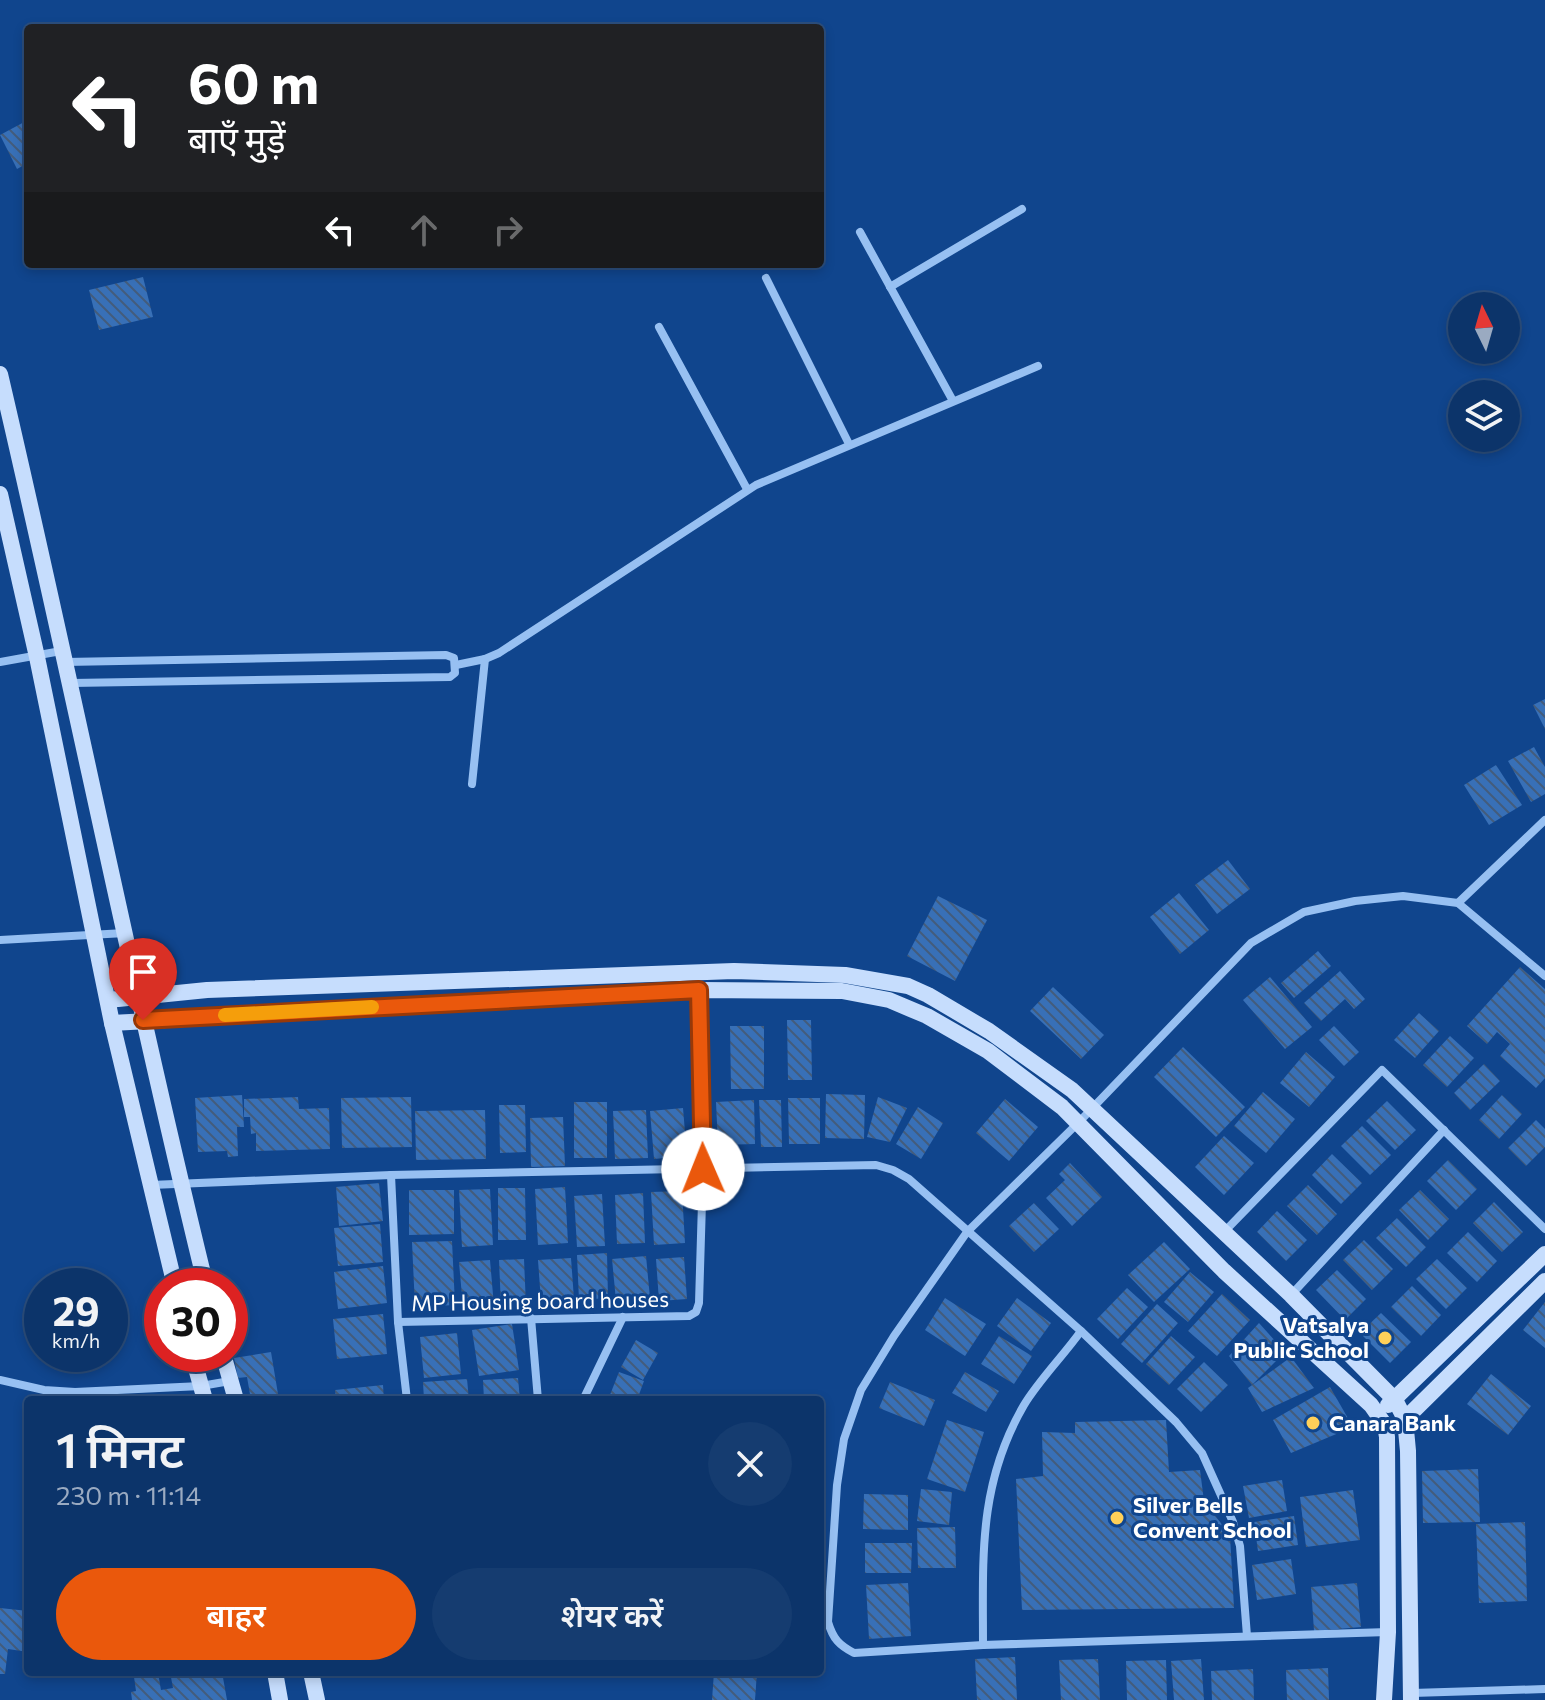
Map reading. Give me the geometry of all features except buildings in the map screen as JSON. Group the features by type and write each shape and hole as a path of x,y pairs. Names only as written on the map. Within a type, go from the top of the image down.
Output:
{"street":[{"path":"890,287 1022,209"},
{"path":"860,232 953,401"},
{"path":"766,278 849,444"},
{"path":"659,327 747,489"},
{"path":"456,665 499,653 747,489 1038,366"},
{"path":"0,374 143,1020 202,1268"},
{"path":"0,494 97,937 112,1023 171,1268"},
{"path":"0,662 63,656 446,655 454,658 456,665 455,673 450,677 69,683"},
{"path":"472,784 485,659"},
{"path":"1458,903 1545,820"},
{"path":"1388,1632 983,1645 854,1653 833,1637 828,1622 837,1485 844,1439 861,1390 894,1336 967,1232 1085,1116 1251,943 1304,912 1355,901 1403,896 1458,903 1545,976"},
{"path":"0,940 126,933"},
{"path":"108,1000 207,990 699,981 842,991 889,1000 927,1016 988,1051 1085,1116 1291,1295 1395,1400 1405,1419 1409,1483 1412,1697 1545,1689"},
{"path":"112,1023 699,981"},
{"name":"MP Housing board houses","path":"398,1322 689,1316 698,1309 703,1169 699,981"},
{"path":"1222,1233 1382,1070 1545,1229"},
{"path":"1085,1116 1224,1271 1371,1405 1385,1425 1388,1632 1384,1700"},
{"path":"1291,1295 1444,1130"},
{"path":"151,1185 391,1175 876,1165 893,1170 909,1179 1081,1331 1176,1422 1202,1453 1233,1522 1240,1546 1247,1636"},
{"path":"391,1175 398,1322 407,1396"},
{"path":"1377,1413 1395,1400 1543,1259"},
{"path":"1387,1437 1545,1281"},
{"path":"585,1396 623,1317"},
{"path":"531,1318 538,1396"},
{"path":"983,1645 984,1525 994,1476 1025,1403 1081,1331"},
{"path":"197,1372 203,1393"},
{"path":"228,1372 235,1396"},
{"path":"0,1380 60,1392 203,1393 230,1381"},
{"path":"276,1676 280,1700"},
{"path":"312,1676 317,1700"}],"slow traffic":[{"path":"225,1015 372,1007"}],"place":[{"name":"Vatsalya Public School","path":"1385,1338"},
{"name":"Canara Bank","path":"1313,1423"},
{"name":"Silver Bells Convent School","path":"1117,1518"}],"route":[{"path":"143,1020 699,990 703,1169"}]}
